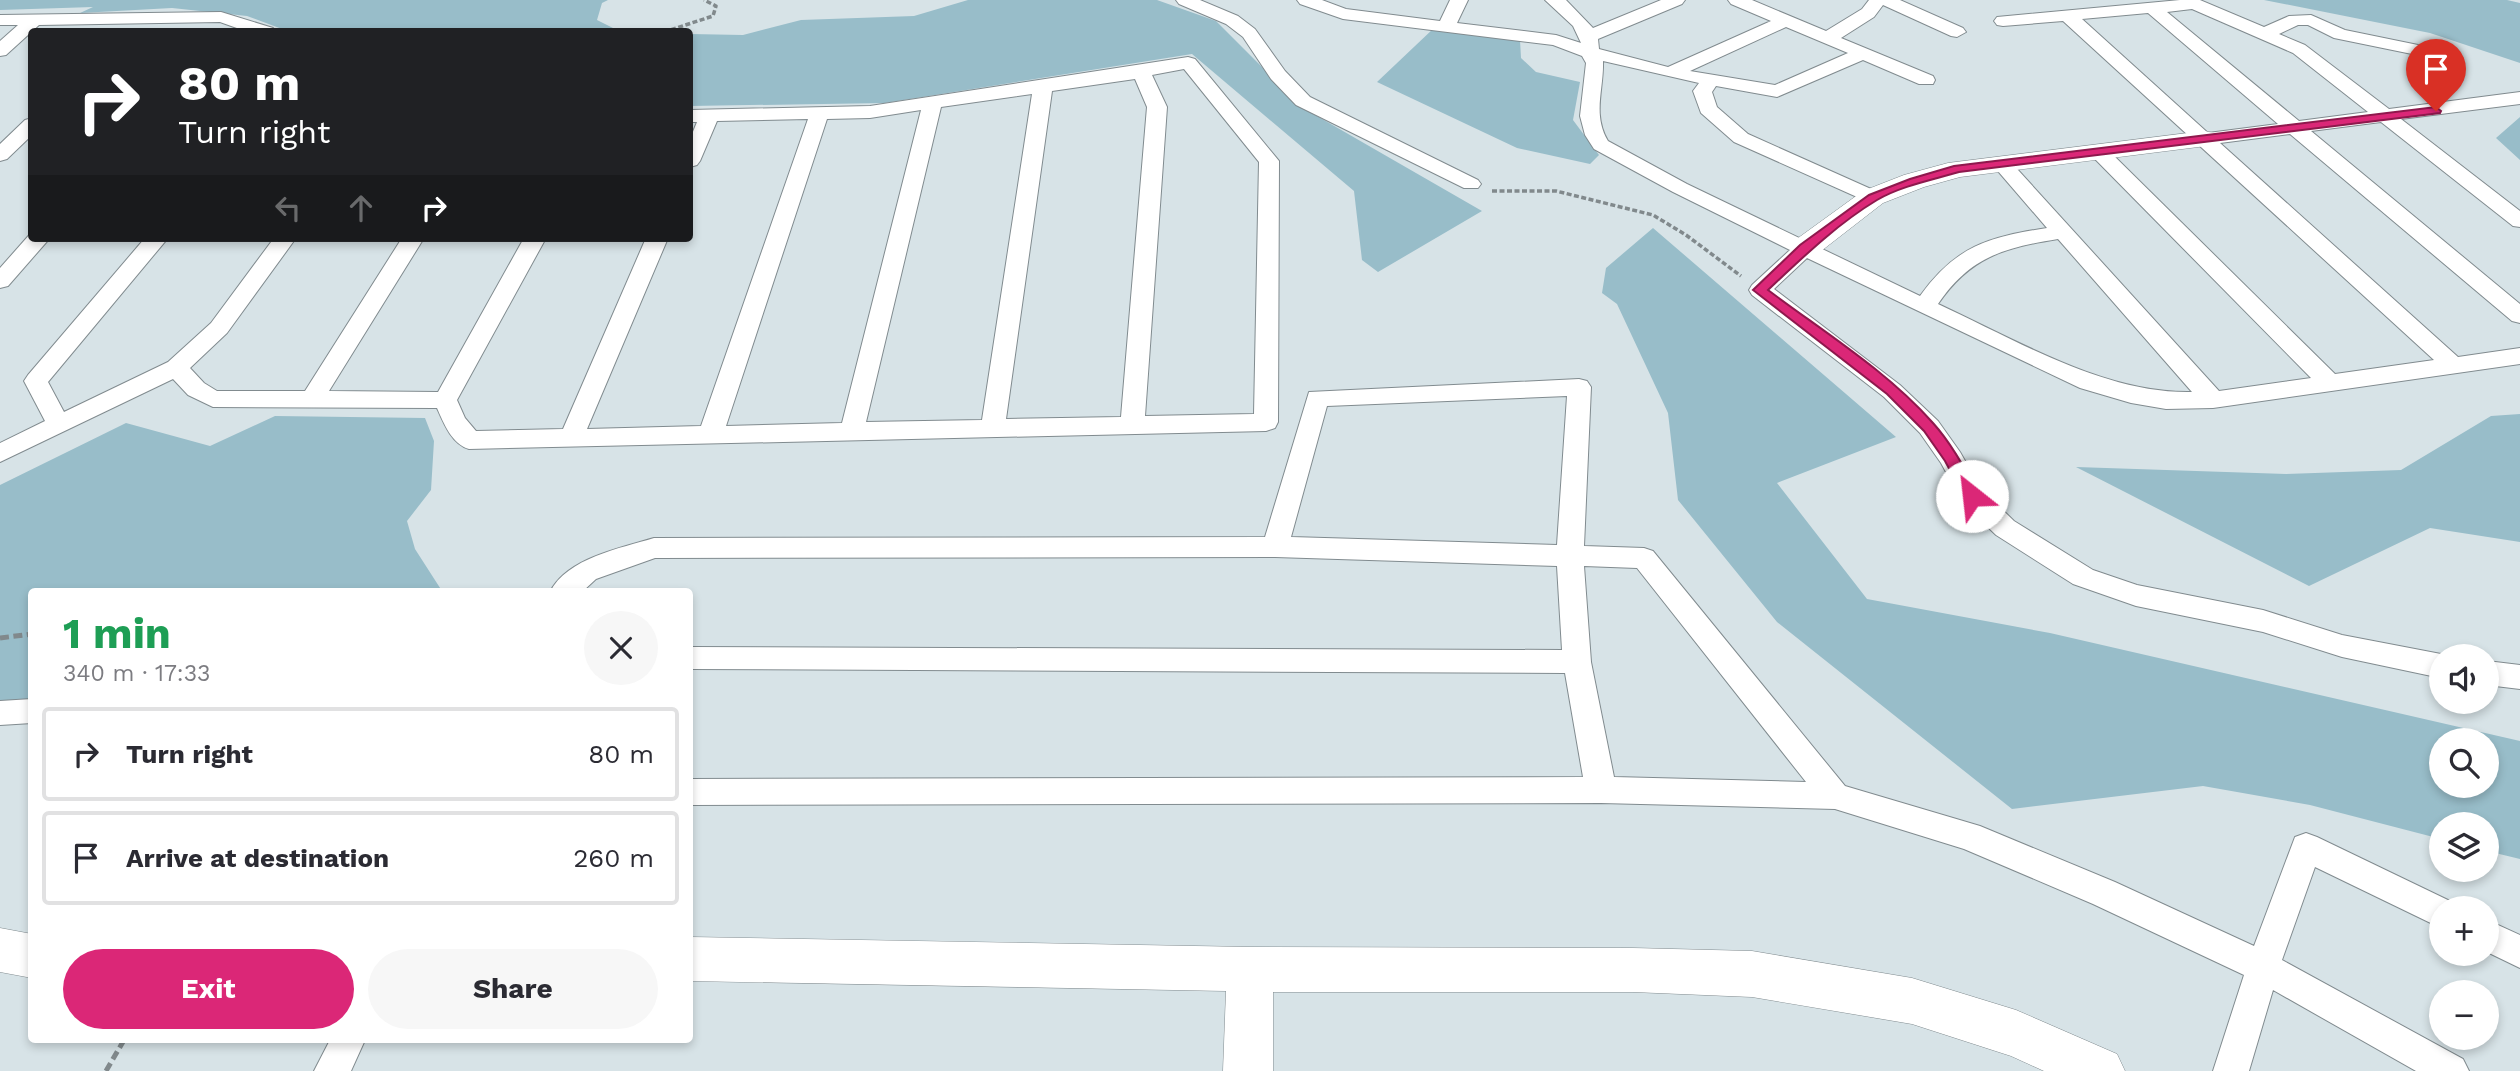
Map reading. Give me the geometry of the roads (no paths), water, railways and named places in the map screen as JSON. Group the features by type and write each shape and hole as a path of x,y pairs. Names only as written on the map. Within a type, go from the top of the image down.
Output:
{"street":[{"path":"1185,0 1232,20 1249,33 1278,75 1303,101 1471,184"},
{"path":"1306,0 1446,27 1588,44 1670,73 1777,91 1864,54"},
{"path":"1446,27 1459,0"},
{"path":"1554,0 1564,6 1588,44 1595,63 1588,103 1589,118 1592,133 1601,145 1680,188 1924,307 2088,382 2166,401 2213,400 2520,356"},
{"path":"1588,44 1676,0"},
{"path":"1828,38 1868,13 1878,0"},
{"path":"1886,0 1957,32"},
{"path":"1742,1 1926,80"},
{"path":"2003,21 2067,15 2108,6 2152,8 2194,4 2299,49 2520,220"},
{"path":"2152,8 2520,316"},
{"path":"2067,15 2454,366"},
{"path":"0,20 35,19 131,25 221,17 231,26"},
{"path":"0,51 35,19"},
{"path":"2264,34 2295,20 2311,20 2340,34 2413,49"},
{"path":"1670,73 1786,21"},
{"path":"445,400 455,422 469,440 1266,422 1269,161 1188,63 932,103 819,115 699,116 693,147"},
{"path":"1132,425 1157,107 1142,72"},
{"path":"1712,80 1702,91 1708,109 1741,138 1873,197"},
{"path":"993,428 1043,85"},
{"path":"2429,664 2343,646 2263,621 2136,595 2082,577 2005,528 1972,496 1951,458 1929,427 1892,391 1760,290 1805,248 1873,197 1914,181 1958,169 2520,98"},
{"path":"852,431 932,103"},
{"path":"711,434 819,115"},
{"path":"0,155 28,128"},
{"path":"2098,152 2330,383"},
{"path":"2001,163 2213,400"},
{"path":"1924,307 1953,269 1981,251 2014,239 2063,232"},
{"path":"0,281 35,242"},
{"path":"59,425 36,381 154,242"},
{"path":"0,453 176,368 219,328 282,242"},
{"path":"313,400 411,242"},
{"path":"445,400 533,242"},
{"path":"572,438 655,242"},
{"path":"176,368 196,389 213,399 445,400"},
{"path":"1275,547 1317,398 1579,387 1570,554 1577,662 1601,790"},
{"path":"568,588 587,572 654,548 1275,547 1644,558 1835,796"},
{"path":"693,658 1577,662"},
{"path":"2499,674 2520,677"},
{"path":"0,713 28,711"},
{"path":"693,792 1601,790 1835,796 1969,836 2104,893 2263,967 2451,1071"},
{"path":"2231,1071 2263,967 2306,847 2429,907"},
{"path":"2499,941 2520,952"},
{"path":"0,950 28,955"},
{"path":"693,959 1250,969 1633,970 1752,974 1912,1001 2016,1034 2100,1071"},
{"path":"1248,1071 1250,969"},
{"path":"332,1071 346,1043"}]}
